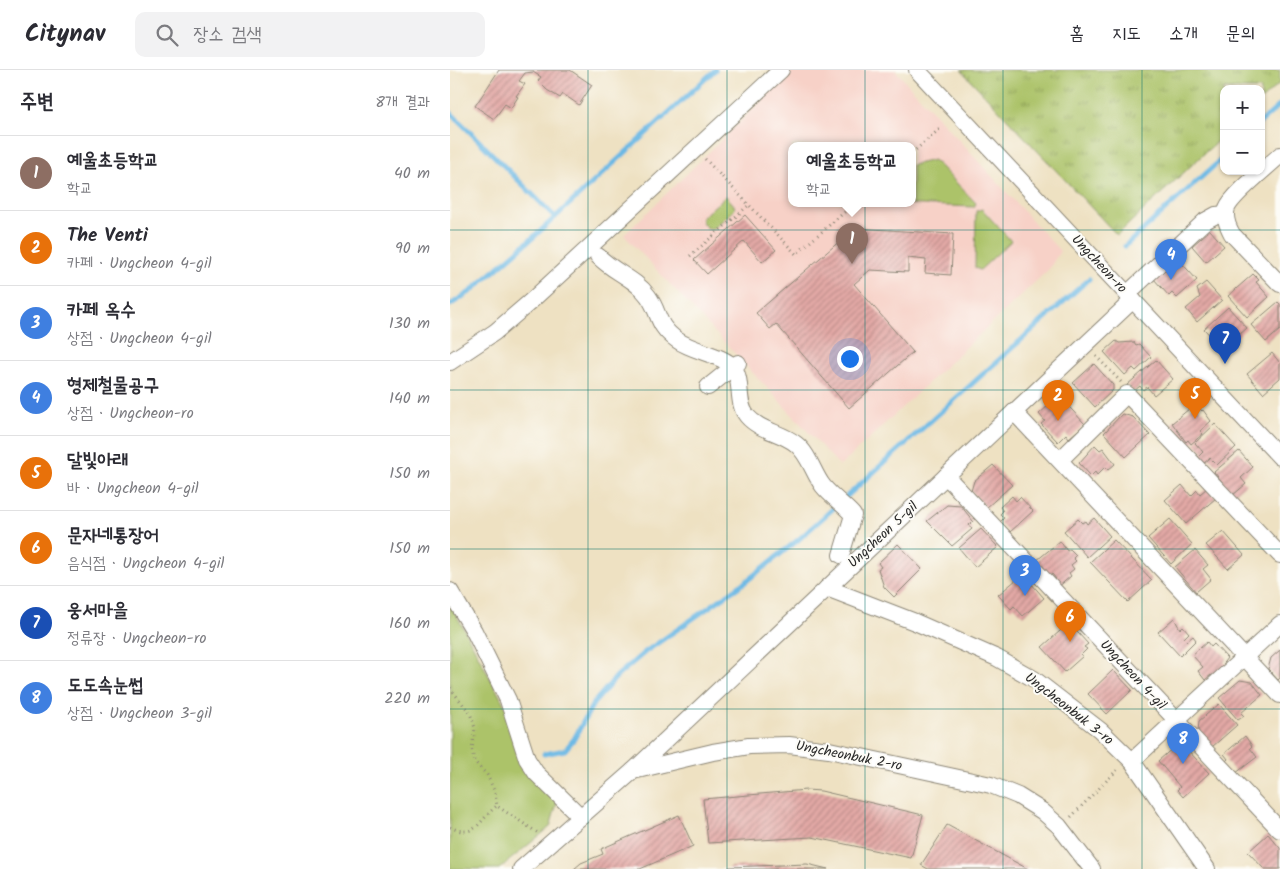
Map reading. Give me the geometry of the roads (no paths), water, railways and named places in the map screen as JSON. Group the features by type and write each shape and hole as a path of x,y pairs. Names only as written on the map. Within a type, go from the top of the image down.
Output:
{"street":[{"path":"450,362 495,332 530,302 782,70"},
{"name":"Ungcheon-ro","path":"917,70 1280,457"},
{"path":"1280,155 1233,200 1226,214 1227,224 1232,234 1280,284"},
{"name":"Ungcheon 5-gil","path":"633,771 1085,345 1204,221 1216,215 1226,214"},
{"path":"598,256 612,269 624,274 648,297 658,321 676,340 692,349 736,365"},
{"path":"708,387 736,365"},
{"path":"736,365 746,414 757,426 796,444 824,486 853,515 841,555"},
{"path":"1060,460 1127,394 1280,555"},
{"path":"1014,412 1280,695"},
{"name":"Ungcheon 4-gil","path":"946,476 1176,721"},
{"name":"Ungcheonbuk 3-ro","path":"827,588 997,658 1034,679 1100,730 1131,759 1208,869"},
{"path":"450,591 474,631 508,700 527,759 536,773 581,817"},
{"name":"Ungcheon 4-gil","path":"1131,759 1176,721 1280,624"},
{"path":"1176,721 1280,830"},
{"name":"Ungcheonbuk 2-ro","path":"521,869 633,771 713,752 749,746 789,745 821,749 991,785 1018,796 1042,811 1060,828 1092,869"}],"waterway":[{"path":"450,305 470,292 537,234 715,70"},
{"path":"1265,118 1280,105"},
{"path":"450,112 555,217"},
{"path":"1125,246 1220,161"},
{"path":"544,754 565,750 574,739 593,704 617,676 645,652 744,583 798,540 1089,279"}],"place":[{"name":"예울초등학교","path":"852,264"},
{"name":"형제철물공구","path":"1171,280"},
{"name":"웅서마을","path":"1225,364"},
{"name":"달빛아래","path":"1195,419"},
{"name":"The Venti","path":"1058,421"},
{"name":"카페 옥수","path":"1025,596"},
{"name":"문자네통장어","path":"1070,642"},
{"name":"도도속눈썹","path":"1183,764"}]}
